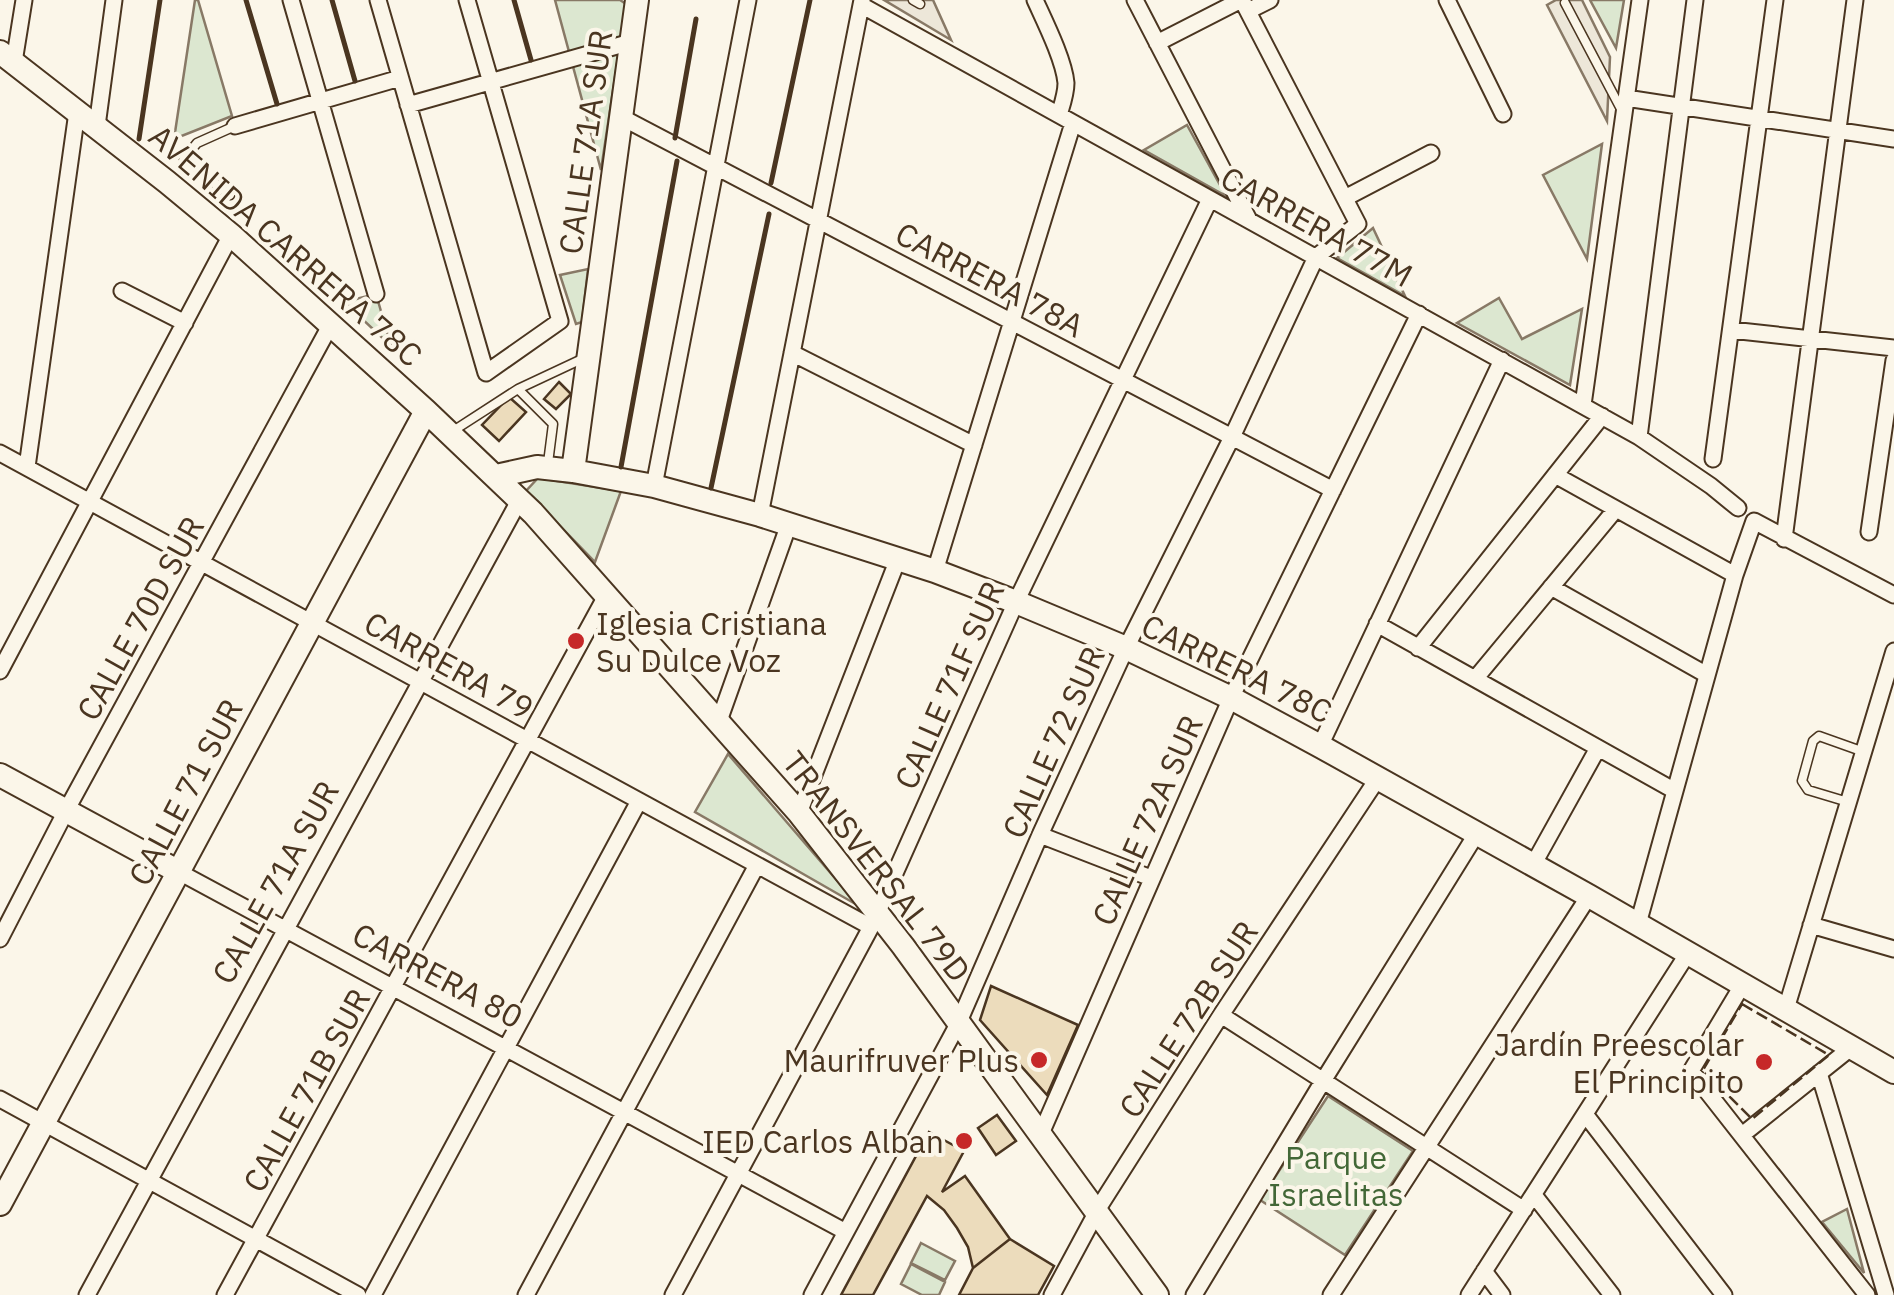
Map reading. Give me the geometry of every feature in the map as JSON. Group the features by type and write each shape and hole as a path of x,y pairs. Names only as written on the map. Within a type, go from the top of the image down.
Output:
{"street":[{"path":"7,57 24,0"},
{"path":"27,467 87,119 114,0"},
{"path":"291,0 376,294"},
{"path":"378,0 486,372 560,322 467,0"},
{"name":"CALLE 71A SUR","path":"573,471 636,0"},
{"path":"654,486 748,0"},
{"path":"935,571 1012,321 1066,119 1065,78 1035,0"},
{"path":"1135,0 1249,220"},
{"path":"1157,43 1244,4 1270,0"},
{"path":"1447,0 1503,114"},
{"path":"1582,406 1640,0"},
{"path":"1639,437 1695,0"},
{"path":"1713,459 1774,0"},
{"path":"1784,539 1855,0"},
{"path":"760,514 862,3"},
{"name":"CARRERA 77M","path":"862,3 1639,437 1738,508"},
{"path":"1244,4 1345,198 1431,153"},
{"path":"408,105 631,42"},
{"name":"AVENIDA CARRERA 78C","path":"7,57 231,235 520,499"},
{"path":"235,126 400,78"},
{"path":"1625,106 1682,107 1894,138"},
{"name":"CARRERA 78A","path":"621,116 1333,490"},
{"name":"CALLE 71F SUR","path":"673,1295 874,920 1016,602 1210,198"},
{"name":"CALLE 72 SUR","path":"812,1295 958,1024 1126,648 1316,257 1358,224 1345,198"},
{"path":"0,671 231,235"},
{"path":"122,291 184,323"},
{"name":"CALLE 72A SUR","path":"1040,1136 1231,698 1419,314"},
{"name":"CALLE 70D SUR","path":"0,939 331,324"},
{"path":"1732,330 1894,348"},
{"path":"792,353 974,445"},
{"path":"1320,746 1502,360"},
{"path":"1869,532 1894,360"},
{"name":"CALLE 71 SUR","path":"0,1204 426,410"},
{"path":"1418,648 1602,416"},
{"name":"CARRERA 79","path":"0,452 757,865 874,920"},
{"name":"CARRERA 78C","path":"496,476 547,467 654,486 760,514 935,571 1126,648 1231,698 1378,778 1894,1072"},
{"path":"1555,475 1735,575"},
{"name":"CALLE 71A SUR","path":"87,1295 520,499"},
{"name":"TRANSVERSAL 79D","path":"520,499 799,814 874,920 958,1024 1157,1295"},
{"path":"1475,679 1616,508"},
{"path":"1638,924 1735,575 1754,521 1894,595"},
{"path":"719,720 789,524"},
{"path":"799,814 898,558"},
{"path":"1551,587 1707,675"},
{"name":"CALLE 71B SUR","path":"225,1295 607,594"},
{"path":"1378,624 1675,791"},
{"path":"1786,1009 1894,651"},
{"path":"1534,865 1598,748"},
{"name":"CARRERA 80","path":"0,775 846,1232"},
{"name":"CALLE 72B SUR","path":"1052,1295 1096,1212 1378,778"},
{"path":"374,1295 640,801"},
{"path":"1194,1295 1477,833"},
{"path":"1040,835 1152,878"},
{"path":"526,1295 757,865"},
{"path":"1331,1295 1589,896"},
{"path":"1811,925 1894,948"},
{"path":"1469,1295 1688,953"},
{"path":"1743,984 1692,1070 1866,1295"},
{"path":"1222,1015 1524,1210"},
{"path":"1742,1135 1852,1047"},
{"path":"1819,1074 1886,1295"},
{"path":"0,1100 358,1295"},
{"path":"1585,1114 1724,1295"},
{"path":"1534,1194 1612,1295"},
{"path":"1484,1272 1502,1295"}],"lane":[{"path":"1564,3 1625,106"},
{"path":"230,195 184,160 197,143 235,126"},
{"path":"192,202 211,181"},
{"path":"450,433 518,389 588,356"},
{"path":"518,389 553,424 547,467"},
{"path":"1738,508 1754,521"},
{"path":"1848,802 1804,786 1802,781 1814,741 1819,736 1864,752"}],"green space":[{"path":"195,0 232,116 174,139"},
{"path":"555,0 620,0 626,4 601,170"},
{"path":"1590,0 1624,0 1616,48"},
{"path":"1187,125 1226,196 1144,150"},
{"path":"1602,144 1587,259 1543,175"},
{"path":"1373,228 1405,296 1337,258"},
{"path":"588,269 582,322 576,324 560,275"},
{"path":"376,294 391,346 344,302"},
{"path":"1499,298 1522,339 1582,309 1570,385 1457,323"},
{"path":"538,478 621,491 595,562 526,491"},
{"path":"728,754 859,906 695,812"},
{"name":"Parque Israelitas","path":"1328,1096 1413,1151 1345,1255 1260,1200"},
{"path":"1847,1209 1864,1273 1822,1222"},
{"path":"921,1243 955,1261 945,1280 911,1263"},
{"path":"911,1264 945,1282 939,1295 922,1295 901,1284"}],"shaded area":[{"path":"884,0 933,0 951,40"},
{"path":"1556,0 1582,0 1610,57 1607,121 1547,5"}],"building":[{"path":"559,382 571,394 556,409 544,399"},
{"path":"509,397 526,412 499,441 482,425"},
{"name":"Maurifruver Plus","path":"991,986 1078,1025 1047,1095 980,1020"},
{"path":"997,1115 1016,1141 996,1155 978,1128"},
{"path":"929,1132 964,1151 942,1192 965,1176 1010,1239 973,1268 968,1247 957,1228 927,1196 873,1295 841,1295"},
{"path":"1010,1239 1054,1266 1038,1295 959,1295 973,1268"}],"fence":[{"path":"1742,1004 1829,1055 1752,1119 1703,1070 1742,1004"}],"wall":[{"path":"139,139 160,0"},
{"path":"246,0 277,104"},
{"path":"332,0 355,81"},
{"path":"514,0 531,60"},
{"path":"771,183 810,0"},
{"path":"675,138 696,19"},
{"path":"621,467 677,161"},
{"path":"711,488 769,214"}],"place":[{"name":"Iglesia Cristiana Su Dulce Voz","path":"576,641"},
{"name":"Maurifruver Plus","path":"1039,1060"},
{"name":"Jardín Preescolar El Principito","path":"1764,1062"},
{"name":"IED Carlos Alban","path":"964,1141"}]}
